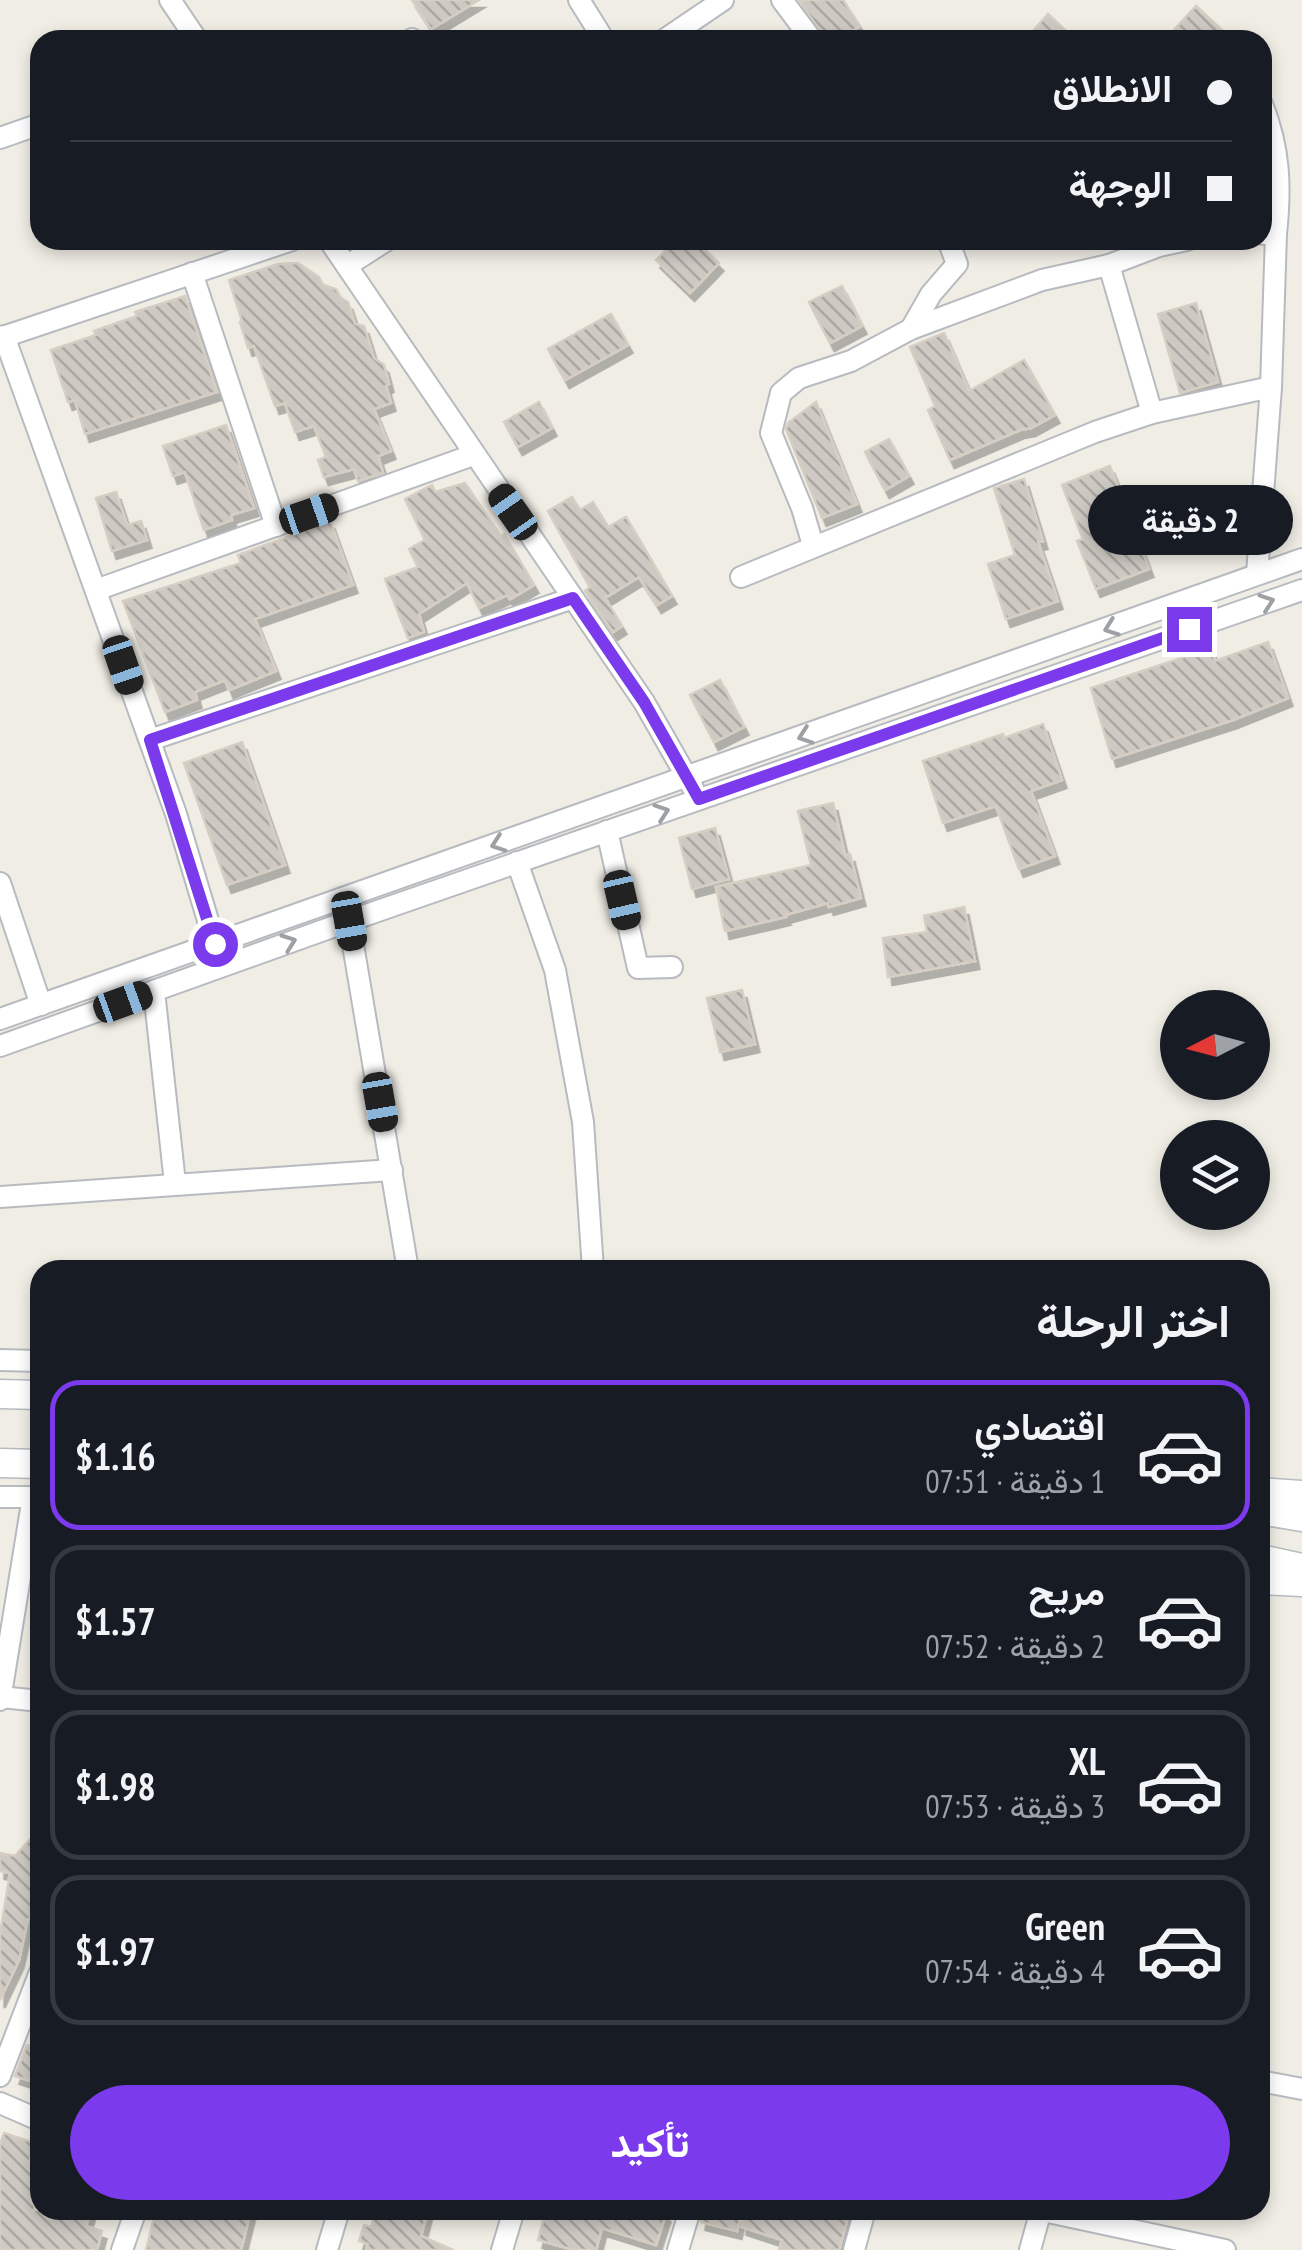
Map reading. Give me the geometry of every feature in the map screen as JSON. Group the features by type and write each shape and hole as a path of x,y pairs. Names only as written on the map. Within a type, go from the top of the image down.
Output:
{"main road":[{"path":"0,1394 30,1395"},
{"path":"0,1462 30,1464"},
{"path":"1270,1493 1302,1496"},
{"path":"1270,1512 1302,1517"},
{"path":"1270,1561 1302,1568"},
{"path":"1270,1580 1302,1582"}],"street":[{"path":"170,0 191,30"},
{"path":"579,0 598,30"},
{"path":"679,30 723,0"},
{"path":"782,0 804,30"},
{"path":"0,138 30,128"},
{"path":"1272,136 1279,158 1281,190 1272,223"},
{"path":"215,944 150,740 2,337 261,250"},
{"path":"337,250 644,702 699,799"},
{"path":"348,265 371,250"},
{"path":"911,329 931,294 958,264 952,250"},
{"path":"813,545 770,433 782,393 799,378 851,362 911,329 1042,280 1109,265 1149,250"},
{"path":"1258,574 1271,387 1269,250"},
{"path":"1109,265 1152,413"},
{"path":"192,272 276,526"},
{"path":"741,577 1042,452 1152,413 1271,387"},
{"path":"96,590 473,455"},
{"path":"0,1020 1302,559"},
{"path":"0,1046 1302,590"},
{"path":"150,740 573,598"},
{"path":"606,831 638,968 672,968"},
{"path":"517,862 556,970 583,1122 592,1260"},
{"path":"0,883 42,1005"},
{"path":"349,921 406,1260"},
{"path":"154,990 175,1183"},
{"path":"0,1197 392,1170"},
{"path":"0,1360 30,1362"},
{"path":"0,1496 30,1497"},
{"path":"30,1530 0,1698 30,1700"},
{"path":"0,2076 30,1998"},
{"path":"1270,2082 1302,2089"},
{"path":"0,2102 30,2116"},
{"path":"122,2250 132,2220"},
{"path":"327,2250 337,2220"},
{"path":"502,2250 511,2220"},
{"path":"678,2250 687,2220"},
{"path":"854,2250 862,2220"},
{"path":"1030,2250 1038,2220"},
{"path":"1086,2220 1225,2250"}],"building":[{"path":"412,0 479,0 431,29"},
{"path":"799,0 843,0 860,26 854,30 819,30"},
{"path":"1196,6 1222,30 1174,30"},
{"path":"1048,14 1065,30 1034,30"},
{"path":"666,250 705,250 719,263 690,293 656,260"},
{"path":"298,263 348,302 355,324 364,326 374,358 384,365 391,403 374,409 391,451 378,456 383,473 358,481 354,469 324,477 318,460 326,457 314,426 295,432 285,403 275,406 254,346 248,348 229,280 278,264"},
{"path":"842,286 862,326 830,343 809,302"},
{"path":"185,296 217,392 85,434 75,400 68,402 51,350 96,335 94,331 137,316 135,312"},
{"path":"1196,303 1218,382 1180,393 1158,314"},
{"path":"611,314 628,345 565,380 548,349"},
{"path":"944,333 969,391 1024,360 1055,415 950,460 928,410 935,406 910,347"},
{"path":"539,402 552,428 518,447 504,422"},
{"path":"816,402 857,504 822,518 786,429 788,423"},
{"path":"226,425 254,508 204,530 185,472 173,476 163,446"},
{"path":"889,439 909,476 885,490 865,452"},
{"path":"1110,466 1149,569 1096,589 1077,541 1083,539 1062,485"},
{"path":"1024,479 1043,541 1038,542 1058,601 1006,619 988,564 1015,555 994,488"},
{"path":"465,483 501,536 504,534 534,585 510,599 507,595 479,608 467,583 419,614 424,632 408,638 385,579 418,567 409,549 425,540 405,499 432,485 435,492"},
{"path":"116,492 127,525 141,521 147,540 112,551 96,498"},
{"path":"572,497 580,510 593,502 608,527 626,517 672,596 657,605 639,577 605,598 622,626 613,632 585,591 590,587 548,511"},
{"path":"330,521 353,585 255,619 276,671 229,690 225,680 195,692 197,700 165,712 123,601 241,563 238,555"},
{"path":"1268,642 1288,698 1112,759 1091,688 1211,648 1215,661"},
{"path":"720,680 744,727 714,742 690,695"},
{"path":"1043,724 1062,780 1031,791 1055,856 1019,869 996,806 943,823 923,761"},
{"path":"242,742 285,865 227,885 184,763"},
{"path":"833,803 845,855 850,854 861,898 725,931 716,887 811,865 798,811"},
{"path":"715,828 729,879 692,889 679,838"},
{"path":"964,907 975,961 888,977 883,938 927,932 924,916"},
{"path":"742,990 755,1044 720,1052 707,998"},
{"path":"30,1839 30,1919 19,1960 0,2000 0,1934 10,1873 0,1871 0,1853 15,1856"},
{"path":"27,2045 30,2046 30,2081 15,2076"},
{"path":"4,2133 30,2141 30,2220 88,2220 86,2226 102,2231 97,2250 0,2250 0,2145"},
{"path":"154,2220 248,2220 241,2250 146,2250"},
{"path":"373,2220 425,2220 421,2236 453,2250 366,2250 368,2244 359,2241 364,2225 371,2227"},
{"path":"543,2220 664,2220 656,2245 602,2228 596,2250 574,2250 538,2240"},
{"path":"701,2220 740,2220 737,2231"},
{"path":"743,2220 847,2220 839,2250 779,2250 782,2240 742,2227"}],"route":[{"path":"215,944 150,740 573,598 644,702 699,799 1189,629"}]}
